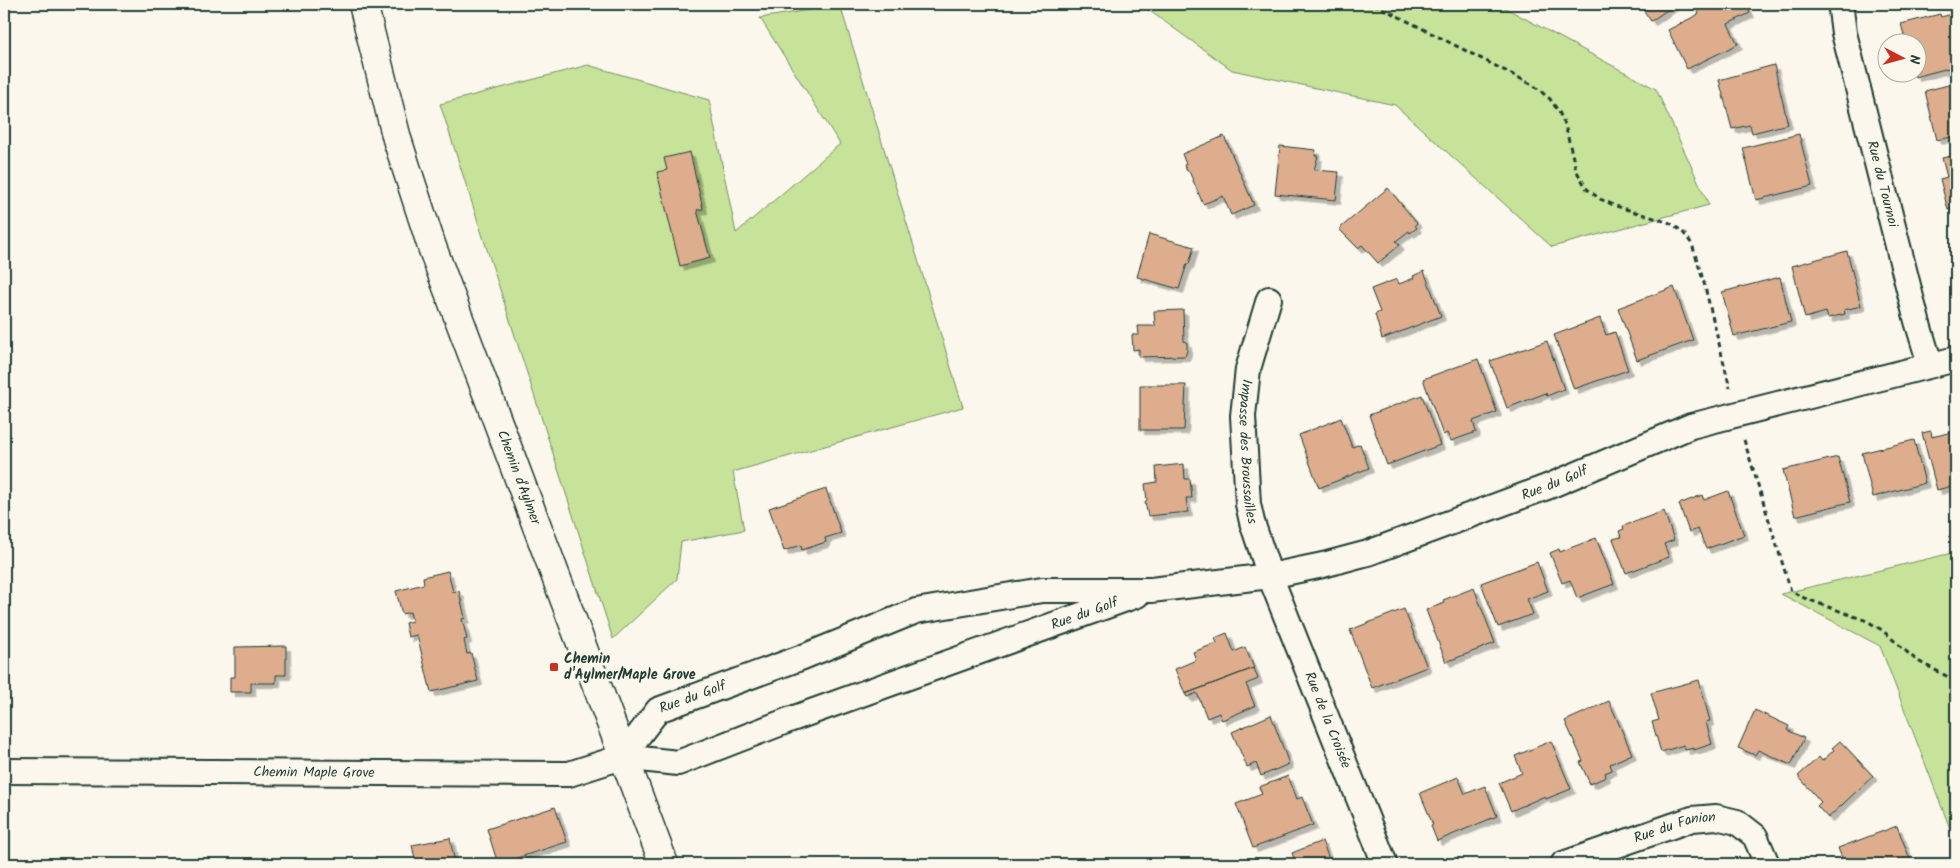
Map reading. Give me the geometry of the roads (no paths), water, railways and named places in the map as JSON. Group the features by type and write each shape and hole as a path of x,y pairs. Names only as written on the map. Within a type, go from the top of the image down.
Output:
{"main road":[{"name":"Chemin d'Aylmer","path":"363,4 398,139 435,256 622,757 664,864"},
{"name":"Chemin d'Aylmer","path":"377,4 385,88"}],"street":[{"name":"Rue du Tournoi","path":"1842,4 1840,10 1844,33 1917,321 1930,364"},
{"name":"Impasse des Broussailles","path":"1270,299 1248,369 1243,416 1248,504 1270,576"},
{"name":"Rue du Golf","path":"622,757 658,710 803,657 916,611 1042,590 1151,590 1270,576 1368,554 1547,486 1691,426 1930,364 1956,359"},
{"name":"Rue de la Croisée","path":"1270,576 1385,864"},
{"name":"Rue du Golf","path":"622,757 678,763 789,720 1151,590"},
{"name":"Chemin Maple Grove","path":"4,771 569,774 622,757"},
{"name":"Rue du Fanion","path":"1563,864 1692,819 1716,817 1737,822 1755,836 1767,864"}],"place":[{"name":"Chemin d'Aylmer/Maple Grove","path":"554,667"}]}
